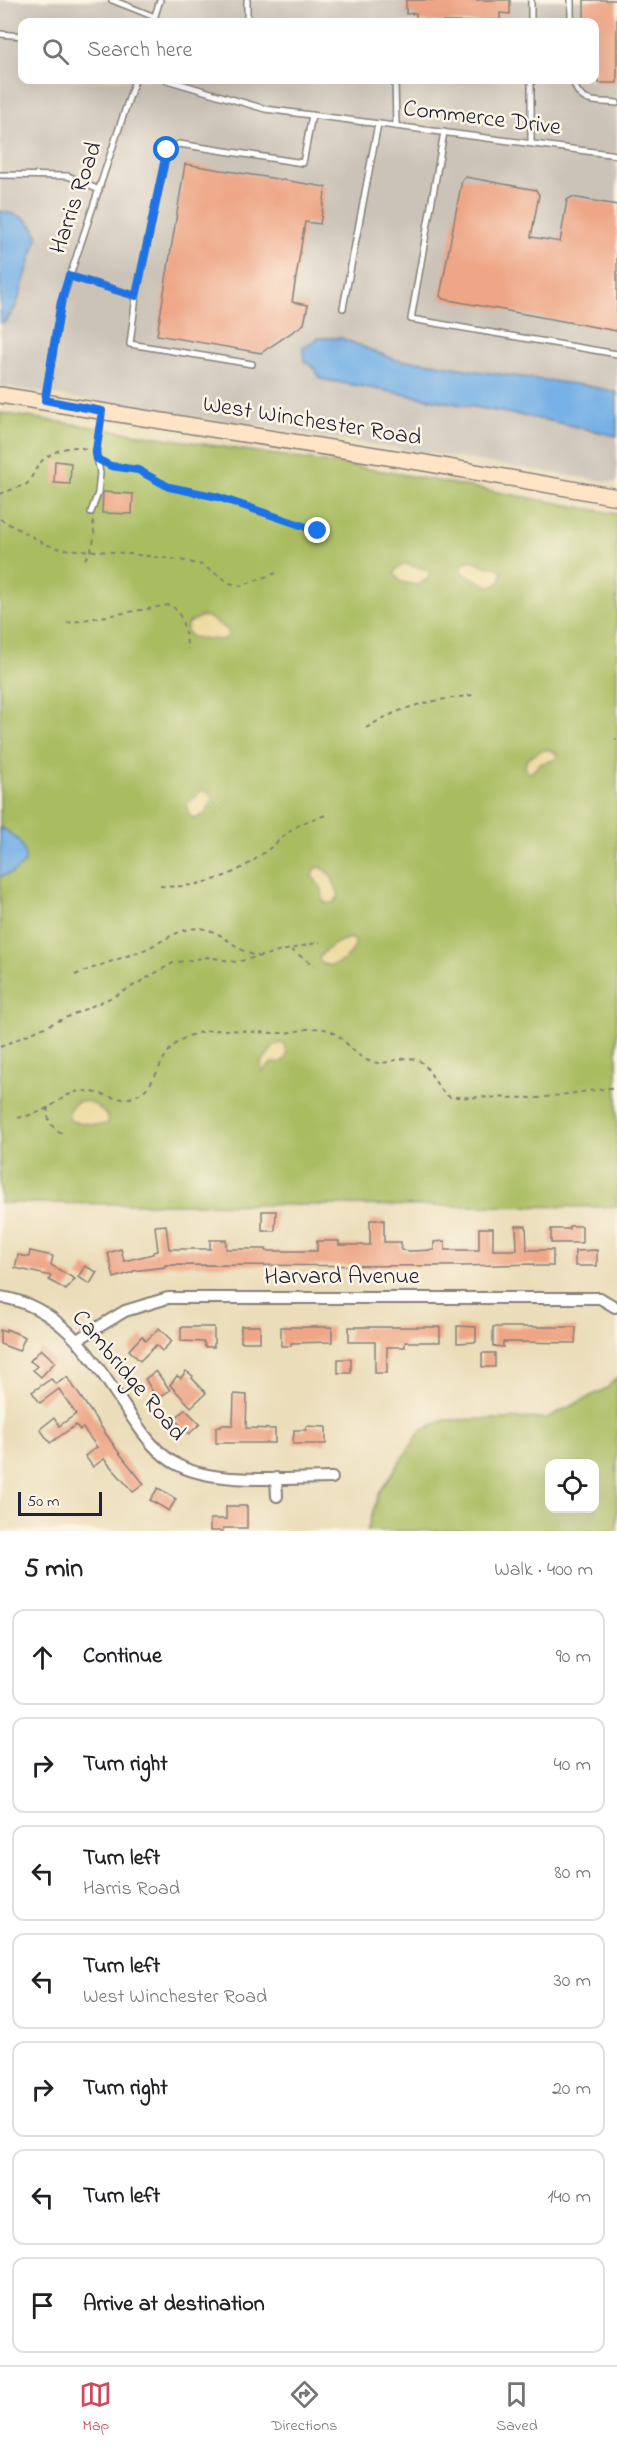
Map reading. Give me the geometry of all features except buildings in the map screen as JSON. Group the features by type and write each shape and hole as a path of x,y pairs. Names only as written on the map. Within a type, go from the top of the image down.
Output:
{"main road":[{"name":"West Winchester Road","path":"0,395 45,400 414,461 617,497"}],"street":[{"name":"Cambridge Road","path":"0,1297 28,1304 49,1315 77,1340 146,1438 160,1453 178,1465 206,1475 332,1478"},
{"name":"Harvard Avenue","path":"77,1340 125,1311 168,1298 600,1298 615,1307"},
{"path":"276,1478 277,1496"}],"lane":[{"path":"112,0 150,18"},
{"path":"155,18 160,0"},
{"path":"247,0 247,18"},
{"path":"531,0 531,18"},
{"path":"571,0 571,18"},
{"path":"0,34 18,36"},
{"name":"Harris Road","path":"45,400 61,303 134,84"},
{"name":"Commerce Drive","path":"181,84 265,109 617,154"},
{"path":"395,84 396,126"},
{"path":"531,84 531,143"},
{"path":"574,84 576,91 586,100 617,103"},
{"path":"252,364 130,344 136,296 167,150 178,144 303,163 312,115"},
{"path":"343,308 378,123"},
{"path":"444,132 411,319 617,354"},
{"path":"0,175 68,176 99,190"},
{"path":"69,276 136,296"},
{"path":"91,513 98,493 99,473 96,452 102,411"}],"path":[{"path":"0,494 27,484 45,457 58,451 81,447 87,448 97,459 111,466 138,470 169,487 218,497 318,531"},
{"path":"85,559 91,551 95,531 91,513"},
{"path":"0,519 45,544 61,549 180,560 211,570 235,586 241,586 276,573"},
{"path":"67,623 169,605 175,607 179,613 188,649"},
{"path":"366,728 399,709 474,694"},
{"path":"160,886 195,885 237,869 256,859 289,830 327,815"},
{"path":"75,975 142,951 193,928 206,929 228,939 247,953 261,956"},
{"path":"0,1047 119,994 173,963 208,957 236,962 320,942"},
{"path":"290,950 299,953 314,964"},
{"path":"18,1118 48,1107 60,1098 81,1091 123,1099 132,1098 143,1092 167,1053 178,1042 194,1035 227,1029 282,1034 310,1028 328,1030 366,1060 382,1064 408,1058 417,1059 425,1066 438,1088 450,1097 532,1098 617,1087"},
{"path":"48,1107 50,1122 63,1134"}],"shaded area":[{"path":"0,0 617,0 617,483 0,386"}],"green space":[{"path":"0,413 389,472 617,514 617,1207 0,1203"},
{"path":"617,1377 617,1531 367,1531 379,1493 422,1429 445,1420 547,1418 607,1388"}],"sand":[{"path":"471,560 489,567 496,567 502,572 500,581 496,585 486,585 462,573 463,563"},
{"path":"405,564 429,570 429,578 418,585 401,582 394,574 397,568"},
{"path":"200,617 208,617 228,630 228,637 220,640 191,637 187,631 187,624"},
{"path":"542,750 550,750 557,754 556,759 540,764 532,772 527,772 525,766 527,759"},
{"path":"201,791 209,792 213,798 206,813 195,819 189,815 186,804"},
{"path":"320,867 330,875 339,896 333,903 325,903 322,889 312,876 314,869"},
{"path":"351,938 355,941 348,956 332,965 321,963 319,957 326,951"},
{"path":"280,1043 285,1045 286,1058 281,1062 272,1063 262,1072 261,1063 275,1045"},
{"path":"80,1101 88,1102 99,1108 108,1117 108,1124 97,1125 71,1121 68,1112"}],"water":[{"path":"0,211 23,218 38,235 16,307 5,322 0,323"},
{"path":"319,338 341,338 396,360 425,362 617,392 617,436 551,421 321,379 314,368 304,361 303,347"},
{"path":"0,827 19,841 24,851 25,863 12,873 0,877"}],"route":[{"path":"167,150 136,296 69,276 61,303 45,400 102,411 97,459 111,466 138,470 169,487 253,507 318,531"}]}
